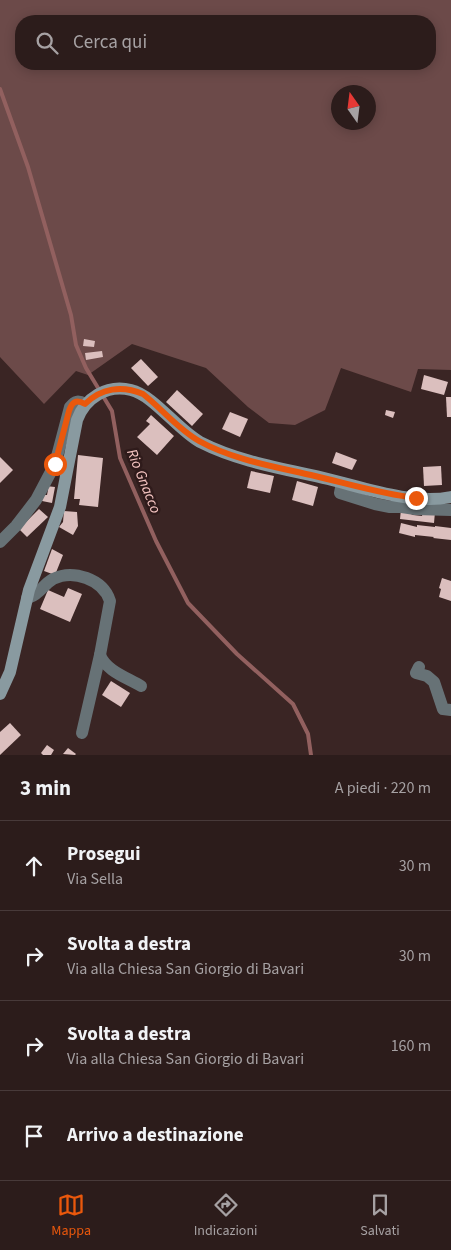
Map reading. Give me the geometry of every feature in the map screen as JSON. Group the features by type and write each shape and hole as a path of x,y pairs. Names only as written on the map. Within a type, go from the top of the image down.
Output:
{"street":[{"path":"0,694 10,672 27,598 60,506 77,420 85,404 97,395 111,390 125,389 143,394 192,437 226,454 265,465 409,497 428,499 451,497"},
{"path":"0,542 16,526 36,500 55,464 70,407 80,401 85,404"},
{"path":"342,483 340,493 375,504 414,509 451,510"},
{"path":"27,598 37,593 46,583 65,575 81,577 96,583 105,591 110,601 82,733"},
{"path":"100,655 102,660 111,668 141,686"},
{"path":"419,667 416,674 427,676 434,682 443,709 451,710"}],"shaded area":[{"path":"0,0 451,0 451,370 418,369 411,392 341,368 325,410 295,425 269,423 248,407 206,368 132,344 88,375 76,371 44,404 0,357"}],"building":[{"path":"84,339 95,341 94,347 83,346"},
{"path":"102,351 103,357 86,360 85,353"},
{"path":"141,359 158,377 148,386 131,368"},
{"path":"424,375 448,382 444,395 421,389"},
{"path":"177,390 203,414 192,426 166,402"},
{"path":"446,397 451,397 451,417 447,417"},
{"path":"386,410 395,412 393,418 385,415"},
{"path":"230,412 248,419 240,437 222,429"},
{"path":"151,415 174,436 157,455 137,437 150,424 146,421"},
{"path":"336,452 357,460 352,470 332,463"},
{"path":"78,455 103,458 98,507 79,505 80,499 74,499"},
{"path":"0,457 13,470 0,483"},
{"path":"441,466 442,485 424,486 423,467"},
{"path":"251,471 274,476 270,493 247,488"},
{"path":"297,481 318,487 313,506 292,500"},
{"path":"46,486 55,487 52,503 42,501 43,495 47,495 48,490"},
{"path":"39,509 48,517 27,537 19,529"},
{"path":"401,509 413,515 422,516 423,511 435,512 434,523 400,519"},
{"path":"64,511 77,512 78,526 73,535 59,527 63,522"},
{"path":"401,523 417,527 417,525 451,528 451,540 415,535 415,537 399,533"},
{"path":"52,549 63,555 55,575 44,571"},
{"path":"442,578 451,581 451,601 439,597"},
{"path":"68,588 82,594 70,622 40,609 48,590 64,597"},
{"path":"111,681 130,693 121,707 102,695"},
{"path":"10,723 21,735 0,755 0,732"},
{"path":"47,745 54,750 51,755 43,755 41,753"},
{"path":"68,748 76,754 63,754"}],"waterway":[{"name":"Rio Gnacco","path":"0,89 28,167 71,315 76,345 86,368 112,411 120,458 156,541 188,603 237,654 293,704 308,734 311,755"}],"route":[{"path":"55,464 70,407 80,401 85,404 97,395 118,388 133,390 143,394 192,437 226,454 370,490 416,498"}]}
